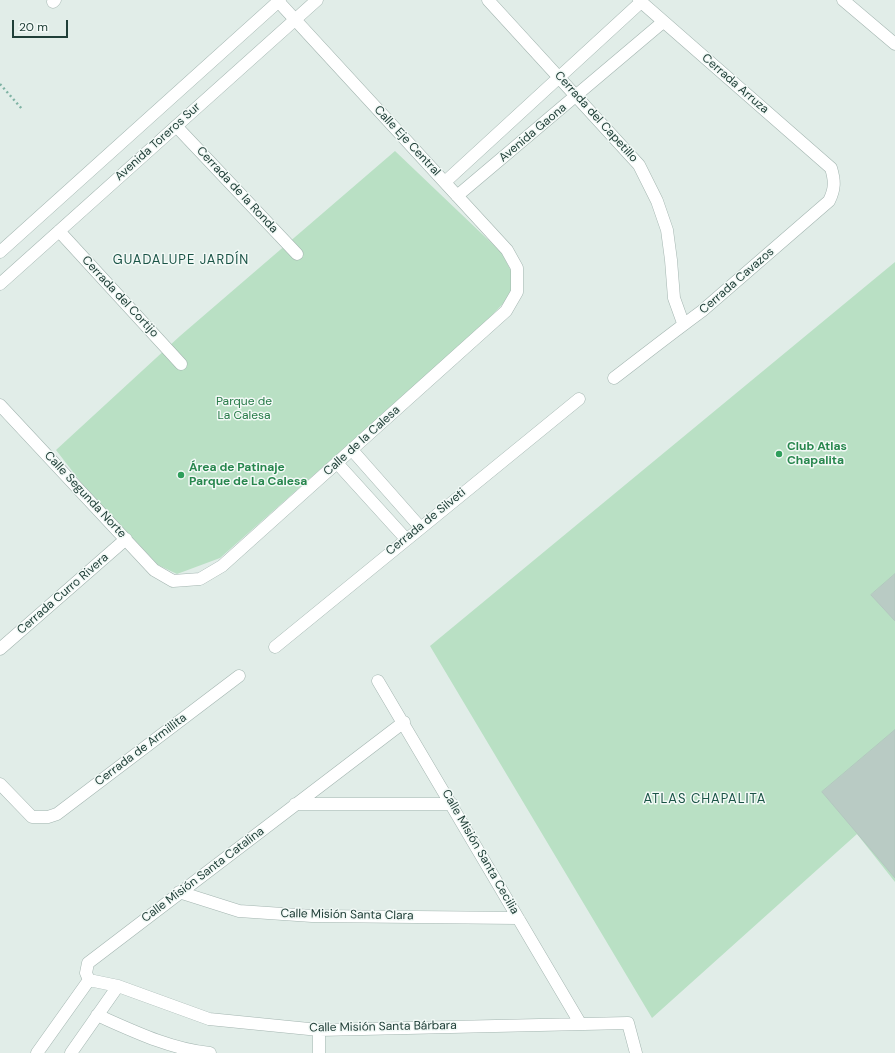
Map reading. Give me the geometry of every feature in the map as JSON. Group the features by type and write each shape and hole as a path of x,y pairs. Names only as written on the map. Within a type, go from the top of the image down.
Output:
{"street":[{"name":"Avenida Toreros Sur","path":"0,252 278,0"},
{"name":"Calle Eje Central","path":"278,0 508,250 517,268 517,292"},
{"name":"Avenida Toreros Sur","path":"0,284 317,0"},
{"name":"Cerrada del Capetillo","path":"488,0 639,164 657,201 667,230 674,298 683,323"},
{"path":"844,0 895,44"},
{"name":"Avenida Gaona","path":"445,182 560,77 640,1"},
{"name":"Cerrada Arruza","path":"640,1 830,168"},
{"name":"Avenida Gaona","path":"457,196 663,22"},
{"name":"Cerrada de la Ronda","path":"176,126 297,254"},
{"name":"Cerrada Cavazos","path":"614,378 664,340 683,323 702,311 829,201 834,191 834,178 830,168"},
{"name":"Cerrada del Cortijo","path":"59,231 181,364"},
{"name":"Calle de la Calesa","path":"173,581 200,579 222,566 506,311 517,292"},
{"name":"Cerrada de Silveti","path":"275,647 420,527 579,399"},
{"name":"Calle Segunda Norte","path":"0,404 154,570 173,581"},
{"path":"352,450 420,527"},
{"path":"338,463 406,539"},
{"name":"Cerrada Curro Rivera","path":"2,644 126,539"},
{"name":"Cerrada de Armillita","path":"0,784 32,817 41,818 57,814 239,676"},
{"name":"Calle Misión Santa Cecilia","path":"378,681 404,722 580,1023"},
{"name":"Calle Misión Santa Catalina","path":"89,980 86,973 88,963 179,892 404,722"},
{"path":"296,804 452,804"},
{"name":"Calle Misión Santa Clara","path":"179,892 239,911 304,916 518,918"},
{"path":"37,1053 89,980"},
{"name":"Calle Misión Santa Bárbara","path":"89,980 118,986 209,1019 319,1030 628,1023 636,1053"},
{"path":"71,1053 118,986"},
{"path":"97,1016 145,1036 197,1052 210,1053"},
{"path":"319,1030 319,1053"}],"path":[{"path":"0,84 22,109"}],"green space":[{"name":"Parque de La Calesa","path":"395,151 502,253 512,273 514,292 481,327 220,558 177,574 158,565 83,485 56,450 180,336"},
{"name":"Club Atlas Chapalita","path":"895,262 895,882 857,834 652,1018 430,646"}],"building":[{"path":"895,574 895,621 871,595"},
{"path":"895,730 895,878 822,792"}],"place":[{"name":"Club Atlas Chapalita","path":"779,454"},
{"name":"Área de Patinaje Parque de La Calesa","path":"181,475"}],"district":[{"name":"GUADALUPE JARDÍN","path":"181,261"},
{"name":"ATLAS CHAPALITA","path":"705,800"}]}
